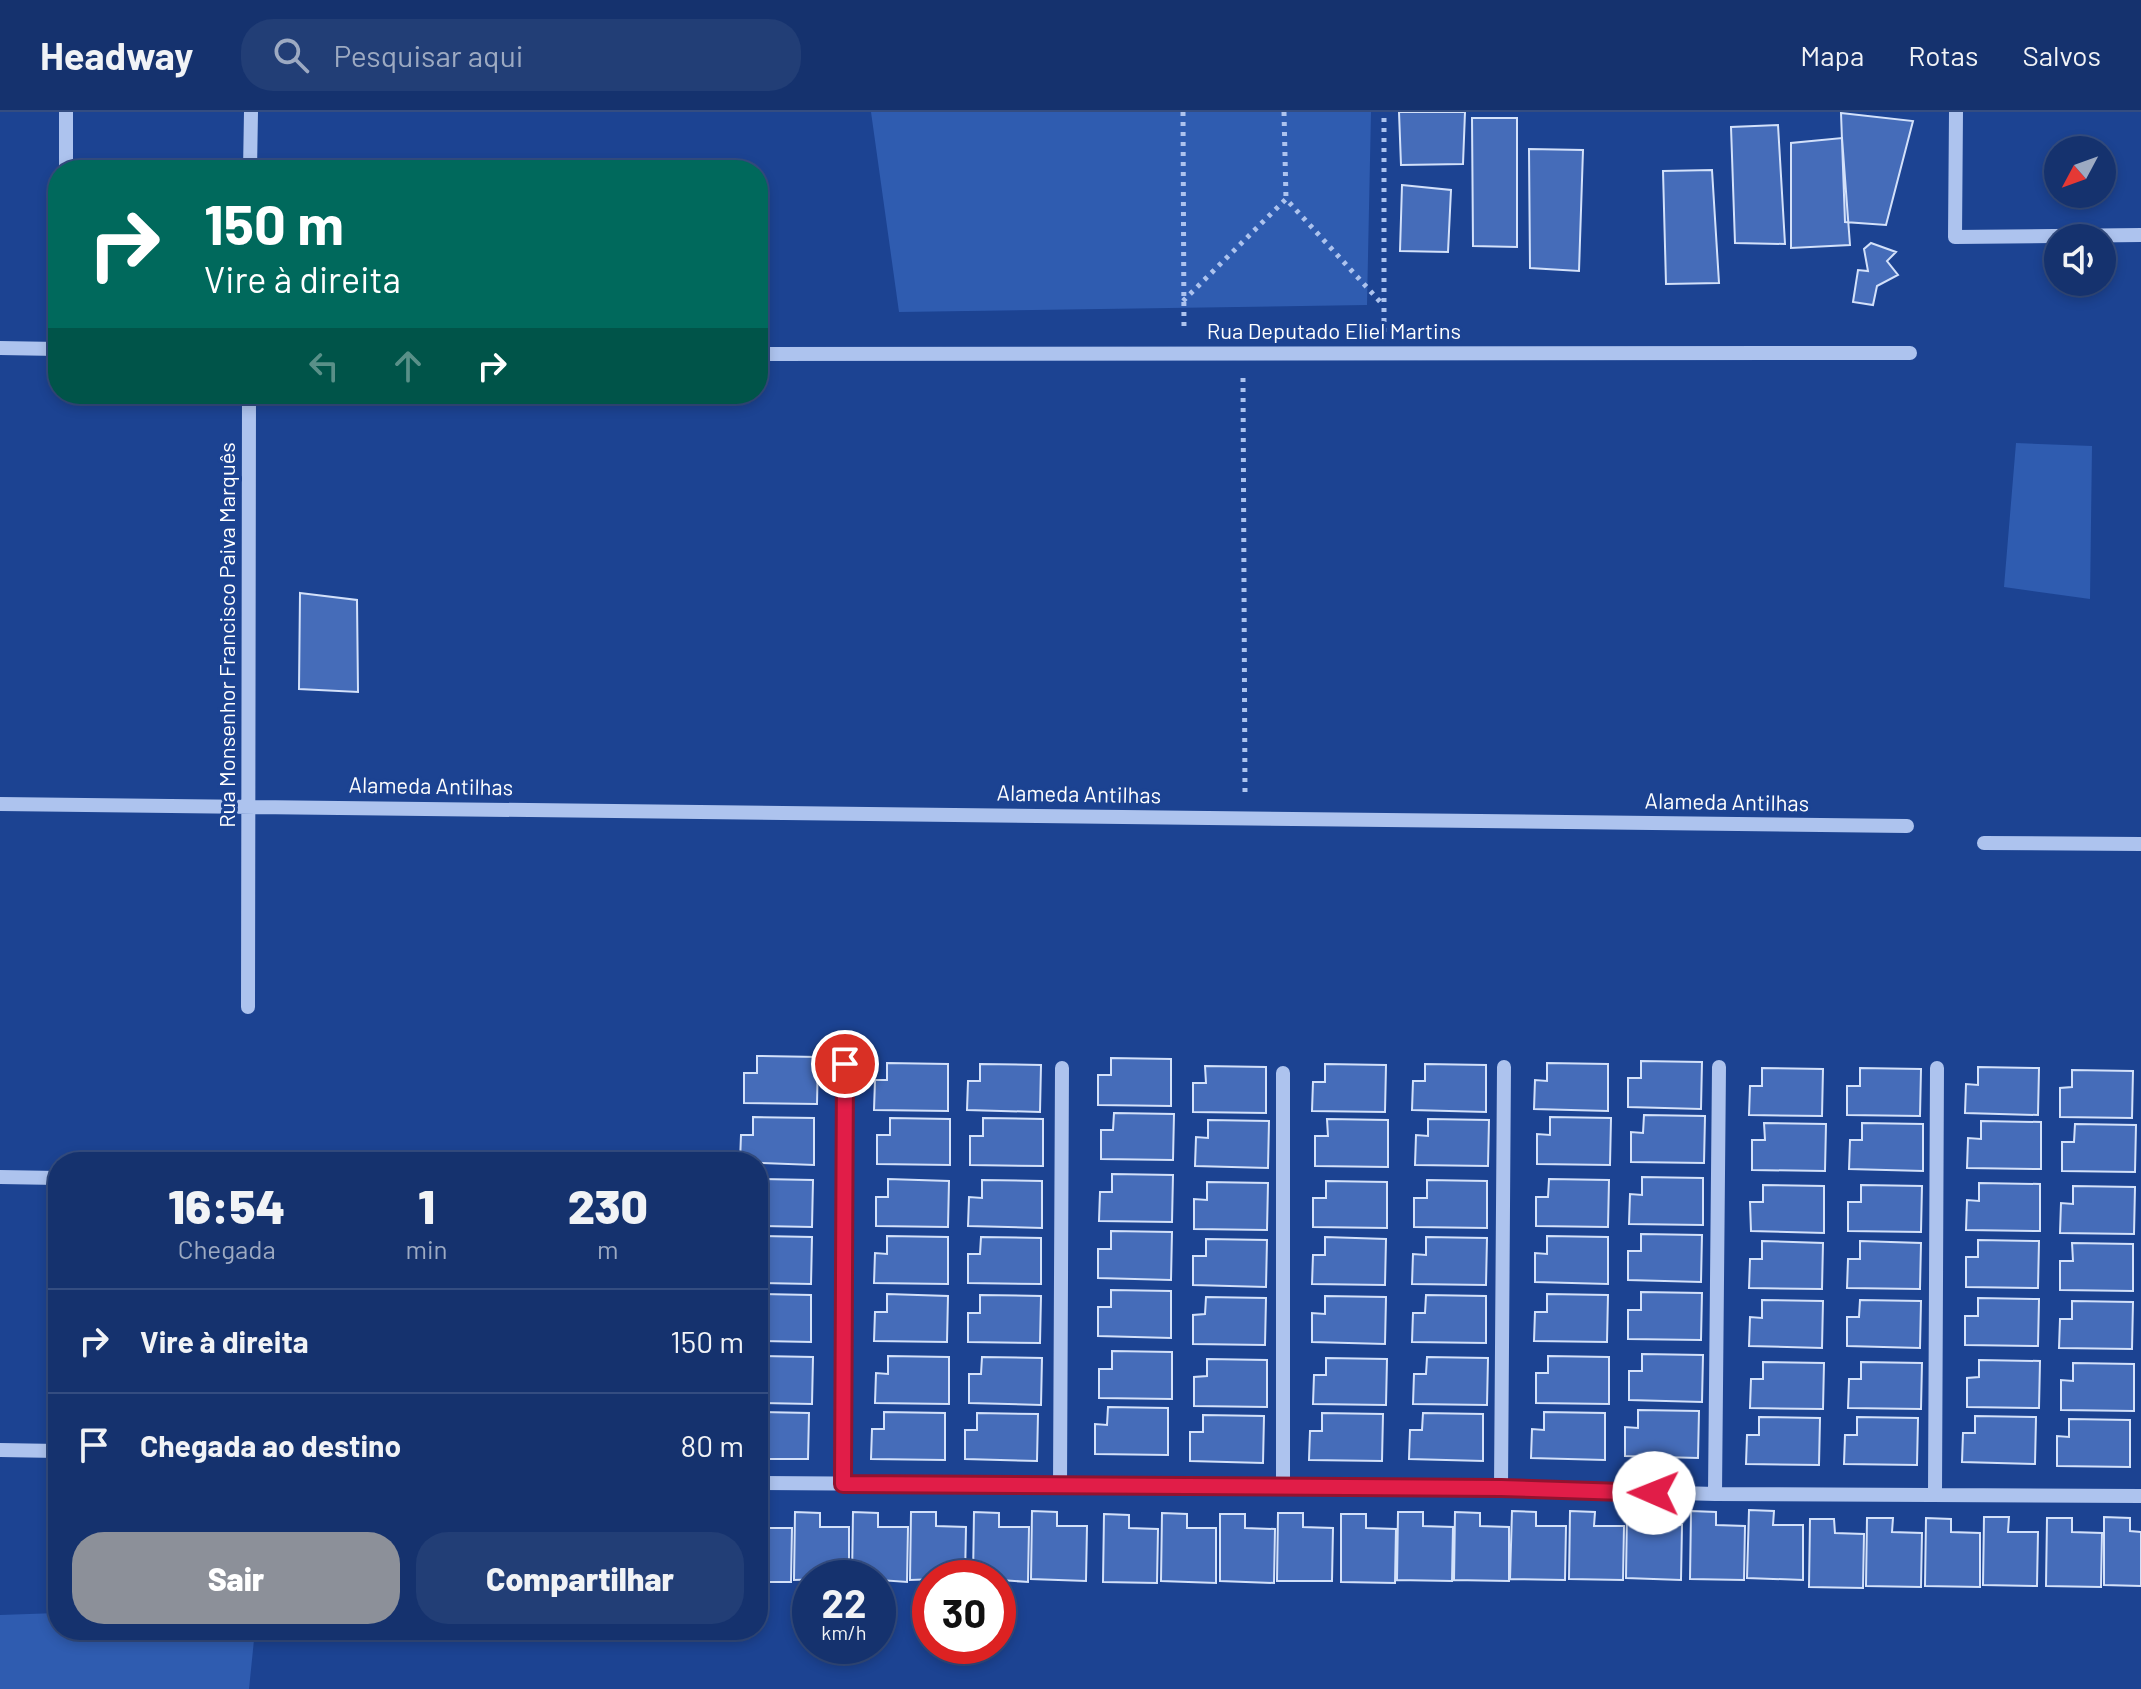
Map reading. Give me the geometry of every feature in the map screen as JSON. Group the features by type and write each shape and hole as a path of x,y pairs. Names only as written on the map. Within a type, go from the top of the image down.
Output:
{"street":[{"path":"66,112 66,160"},
{"path":"250,160 251,112"},
{"path":"1956,112 1955,237 2141,235"},
{"path":"0,348 48,349"},
{"name":"Rua Deputado Eliel Martins","path":"768,354 1910,353"},
{"name":"Rua Monsenhor Francisco Paiva Marquês","path":"248,1007 249,404"},
{"name":"Alameda Antilhas","path":"0,804 1907,826"},
{"path":"1984,843 2141,844"},
{"path":"843,1484 845,1064"},
{"path":"1501,1488 1504,1067"},
{"path":"1715,1494 1719,1067"},
{"path":"1060,1487 1062,1068"},
{"path":"1935,1494 1937,1068"},
{"path":"1283,1073 1283,1487"},
{"path":"0,1177 48,1178"},
{"path":"0,1450 48,1451"},
{"path":"768,1483 2141,1496"}],"path":[{"path":"1183,112 1184,352"},
{"path":"1284,112 1286,199 1384,306"},
{"path":"1384,112 1384,353"},
{"path":"1183,301 1286,199"},
{"path":"1243,353 1245,818"}],"shaded area":[{"path":"871,112 1371,112 1367,305 899,312"},
{"path":"2016,443 2092,446 2090,599 2004,587"},
{"path":"48,1613 48,1640 254,1640 249,1689 0,1689 0,1615"}],"building":[{"path":"1399,112 1465,112 1463,164 1401,165"},
{"path":"1841,113 1913,121 1886,225 1845,222"},
{"path":"1472,118 1517,118 1517,247 1473,246"},
{"path":"1778,125 1785,244 1735,243 1731,127"},
{"path":"1842,138 1850,245 1791,248 1791,143"},
{"path":"1529,149 1583,150 1579,271 1530,268"},
{"path":"1712,170 1719,283 1666,284 1663,171"},
{"path":"1402,185 1451,190 1448,252 1400,251"},
{"path":"1871,243 1896,252 1887,261 1898,275 1877,286 1873,305 1853,302 1858,270 1868,271 1864,249"},
{"path":"300,593 357,600 358,692 299,689"},
{"path":"757,1056 818,1057 817,1104 744,1103 744,1073 757,1073"},
{"path":"1111,1058 1171,1059 1171,1106 1098,1105 1098,1075 1111,1075"},
{"path":"1641,1061 1702,1062 1701,1109 1628,1107 1628,1078 1641,1078"},
{"path":"887,1063 948,1064 948,1111 874,1110 875,1080 887,1080"},
{"path":"1547,1063 1608,1064 1608,1111 1534,1109 1535,1080 1547,1081"},
{"path":"980,1064 1041,1065 1040,1112 967,1110 968,1081 980,1081"},
{"path":"1325,1064 1386,1065 1385,1112 1312,1111 1313,1082 1325,1082"},
{"path":"1425,1064 1486,1065 1486,1112 1412,1110 1413,1081 1425,1081"},
{"path":"1205,1066 1266,1067 1266,1113 1193,1112 1193,1083 1206,1083"},
{"path":"1978,1067 2039,1068 2038,1115 1965,1113 1966,1084 1978,1085"},
{"path":"1762,1068 1823,1069 1822,1116 1749,1115 1750,1086 1762,1086"},
{"path":"1860,1068 1921,1069 1920,1116 1847,1115 1847,1086 1860,1086"},
{"path":"2072,1070 2133,1071 2132,1118 2060,1117 2060,1088 2072,1087"},
{"path":"1114,1113 1174,1114 1173,1160 1101,1159 1101,1130 1113,1130"},
{"path":"1644,1115 1705,1116 1704,1163 1631,1162 1631,1132 1643,1133"},
{"path":"753,1117 814,1118 814,1165 768,1163 768,1152 740,1152 741,1135 753,1135"},
{"path":"1550,1117 1611,1118 1610,1165 1537,1164 1537,1134 1550,1135"},
{"path":"890,1118 950,1119 950,1165 877,1164 877,1135 890,1135"},
{"path":"983,1118 1043,1119 1043,1166 970,1165 970,1136 983,1136"},
{"path":"1327,1119 1388,1120 1388,1167 1315,1166 1315,1136 1328,1136"},
{"path":"1428,1119 1489,1120 1488,1166 1415,1165 1416,1135 1428,1136"},
{"path":"1208,1120 1269,1121 1268,1168 1195,1166 1196,1137 1208,1138"},
{"path":"1981,1121 2041,1122 2041,1169 1967,1168 1968,1138 1981,1139"},
{"path":"1764,1123 1826,1124 1825,1171 1752,1170 1752,1140 1765,1140"},
{"path":"1862,1123 1923,1124 1923,1171 1849,1169 1850,1140 1862,1140"},
{"path":"2075,1124 2136,1125 2135,1172 2062,1171 2062,1142 2074,1142"},
{"path":"1112,1174 1173,1175 1172,1222 1099,1221 1100,1192 1112,1192"},
{"path":"1642,1177 1703,1178 1703,1225 1629,1224 1630,1194 1642,1195"},
{"path":"768,1179 813,1180 812,1227 768,1226"},
{"path":"888,1179 949,1181 948,1227 876,1226 876,1197 888,1197"},
{"path":"1549,1179 1609,1180 1608,1227 1536,1226 1536,1197 1548,1197"},
{"path":"982,1180 1042,1181 1042,1228 968,1226 969,1197 982,1198"},
{"path":"1427,1180 1487,1181 1487,1228 1414,1227 1414,1198 1427,1198"},
{"path":"1326,1181 1387,1182 1387,1228 1313,1227 1313,1198 1326,1198"},
{"path":"1207,1182 1268,1183 1267,1230 1194,1229 1194,1199 1207,1200"},
{"path":"1979,1183 2040,1184 2040,1231 1966,1230 1967,1200 1979,1201"},
{"path":"1763,1185 1824,1186 1824,1233 1751,1231 1750,1202 1763,1202"},
{"path":"1861,1185 1922,1186 1921,1232 1848,1231 1848,1202 1861,1202"},
{"path":"2073,1186 2135,1187 2134,1234 2060,1233 2061,1203 2073,1204"},
{"path":"1111,1231 1172,1232 1171,1280 1098,1278 1098,1249 1111,1249"},
{"path":"1641,1234 1702,1235 1701,1282 1628,1280 1628,1251 1641,1251"},
{"path":"768,1236 812,1237 811,1284 768,1283"},
{"path":"887,1236 948,1237 948,1284 874,1283 875,1253 887,1254"},
{"path":"1547,1236 1608,1237 1608,1284 1535,1282 1535,1253 1547,1254"},
{"path":"981,1237 1041,1238 1041,1284 968,1283 968,1254 980,1254"},
{"path":"1325,1237 1386,1239 1385,1285 1312,1284 1313,1255 1325,1255"},
{"path":"1426,1237 1487,1238 1486,1285 1412,1284 1413,1254 1426,1255"},
{"path":"1206,1239 1267,1240 1266,1287 1193,1285 1193,1256 1206,1256"},
{"path":"1978,1240 2039,1241 2038,1288 1966,1287 1966,1257 1978,1257"},
{"path":"1762,1241 1823,1243 1822,1289 1749,1288 1750,1259 1762,1259"},
{"path":"1860,1241 1921,1243 1920,1289 1847,1288 1848,1259 1860,1259"},
{"path":"2072,1243 2133,1244 2133,1291 2060,1290 2060,1261 2073,1261"},
{"path":"1111,1290 1171,1291 1171,1338 1098,1336 1098,1307 1111,1307"},
{"path":"1641,1292 1702,1293 1701,1340 1628,1339 1628,1310 1641,1310"},
{"path":"768,1294 811,1295 811,1342 768,1341"},
{"path":"887,1294 948,1296 947,1342 874,1341 875,1312 887,1312"},
{"path":"1547,1294 1608,1295 1607,1342 1534,1341 1535,1312 1547,1312"},
{"path":"980,1295 1041,1296 1040,1343 968,1342 968,1313 980,1313"},
{"path":"1426,1295 1486,1296 1486,1343 1412,1342 1413,1313 1425,1313"},
{"path":"1325,1296 1386,1297 1385,1344 1312,1342 1312,1313 1325,1314"},
{"path":"1206,1297 1266,1298 1265,1345 1193,1344 1193,1315 1205,1314"},
{"path":"1978,1298 2039,1299 2038,1346 1965,1345 1965,1316 1978,1316"},
{"path":"1762,1300 1823,1301 1822,1348 1749,1346 1750,1317 1762,1318"},
{"path":"1860,1300 1921,1301 1920,1348 1847,1346 1847,1317 1859,1317"},
{"path":"2072,1301 2133,1302 2132,1349 2059,1348 2060,1319 2072,1319"},
{"path":"1112,1351 1172,1352 1172,1399 1099,1398 1099,1369 1112,1369"},
{"path":"1642,1354 1703,1355 1702,1402 1629,1400 1629,1371 1642,1371"},
{"path":"768,1356 813,1357 812,1404 768,1403"},
{"path":"888,1356 949,1357 949,1404 875,1403 876,1373 888,1374"},
{"path":"1548,1356 1609,1357 1609,1404 1536,1403 1536,1373 1548,1373"},
{"path":"982,1357 1042,1358 1041,1405 969,1403 969,1374 981,1374"},
{"path":"1427,1357 1488,1358 1487,1405 1413,1404 1414,1374 1426,1374"},
{"path":"1326,1358 1387,1359 1386,1405 1313,1404 1314,1375 1326,1375"},
{"path":"1207,1359 1267,1360 1267,1407 1194,1406 1194,1377 1207,1376"},
{"path":"1979,1360 2040,1361 2039,1408 1967,1407 1967,1378 1979,1377"},
{"path":"1763,1362 1824,1363 1823,1409 1750,1408 1751,1379 1763,1379"},
{"path":"1861,1362 1922,1363 1921,1409 1848,1408 1849,1379 1861,1379"},
{"path":"2073,1363 2134,1364 2134,1411 2061,1410 2061,1380 2073,1381"},
{"path":"1108,1407 1168,1408 1168,1455 1095,1454 1095,1424 1107,1425"},
{"path":"1638,1410 1699,1411 1698,1458 1625,1456 1625,1427 1638,1428"},
{"path":"768,1412 809,1413 808,1459 768,1459"},
{"path":"884,1412 945,1413 945,1460 871,1459 872,1429 884,1429"},
{"path":"1544,1412 1605,1413 1605,1460 1531,1458 1532,1429 1544,1430"},
{"path":"977,1413 1038,1414 1037,1461 965,1459 965,1430 977,1430"},
{"path":"1322,1413 1383,1414 1382,1461 1309,1460 1310,1431 1322,1431"},
{"path":"1423,1413 1483,1414 1483,1461 1409,1459 1410,1430 1422,1430"},
{"path":"1203,1415 1264,1416 1263,1463 1190,1461 1190,1432 1203,1432"},
{"path":"1975,1416 2036,1417 2035,1464 1962,1462 1963,1433 1975,1433"},
{"path":"1759,1417 1820,1418 1819,1465 1746,1464 1747,1435 1759,1435"},
{"path":"1857,1417 1918,1418 1917,1465 1844,1464 1845,1435 1857,1435"},
{"path":"2069,1419 2130,1420 2130,1467 2057,1466 2057,1436 2069,1437"},
{"path":"1627,1510 1653,1511 1652,1525 1682,1525 1681,1580 1626,1578"},
{"path":"1749,1510 1774,1511 1773,1525 1803,1525 1803,1580 1747,1578"},
{"path":"1032,1511 1057,1512 1057,1526 1087,1526 1086,1581 1031,1579"},
{"path":"1512,1511 1536,1512 1536,1526 1566,1526 1565,1580 1510,1579"},
{"path":"1570,1511 1595,1512 1594,1526 1624,1526 1623,1580 1569,1579"},
{"path":"1691,1511 1716,1512 1716,1525 1745,1526 1744,1580 1690,1579"},
{"path":"795,1512 820,1513 820,1527 849,1527 849,1560 794,1560"},
{"path":"853,1512 878,1513 878,1527 908,1527 907,1582 896,1581 896,1560 852,1560"},
{"path":"911,1512 936,1512 936,1526 966,1527 965,1560 912,1560 910,1580"},
{"path":"974,1512 999,1513 999,1527 1029,1527 1028,1582 1016,1581 1016,1560 973,1560"},
{"path":"1398,1512 1423,1512 1423,1526 1453,1527 1452,1581 1397,1580"},
{"path":"1455,1512 1480,1513 1480,1526 1509,1527 1509,1581 1454,1580"},
{"path":"1162,1513 1187,1514 1187,1528 1216,1528 1216,1583 1161,1581"},
{"path":"1278,1513 1303,1513 1303,1527 1333,1528 1332,1581 1277,1581"},
{"path":"1104,1514 1129,1515 1129,1528 1158,1529 1157,1583 1103,1582"},
{"path":"1220,1514 1245,1514 1245,1528 1275,1529 1274,1583 1220,1581"},
{"path":"1341,1514 1366,1514 1366,1528 1396,1529 1395,1583 1341,1582"},
{"path":"1984,1517 2009,1517 2008,1532 2038,1532 2037,1586 1983,1585"},
{"path":"2104,1517 2130,1518 2130,1531 2141,1532 2141,1586 2104,1585"},
{"path":"1867,1518 1893,1518 1892,1532 1922,1533 1921,1587 1866,1586"},
{"path":"1926,1518 1951,1519 1951,1532 1980,1533 1980,1587 1925,1586"},
{"path":"2047,1518 2072,1518 2072,1532 2102,1533 2101,1587 2046,1586"},
{"path":"1810,1519 1834,1519 1835,1533 1864,1534 1863,1588 1809,1587"},
{"path":"768,1528 792,1528 791,1582 768,1582"}],"route":[{"path":"845,1064 843,1484 1501,1488 1654,1493"}]}
